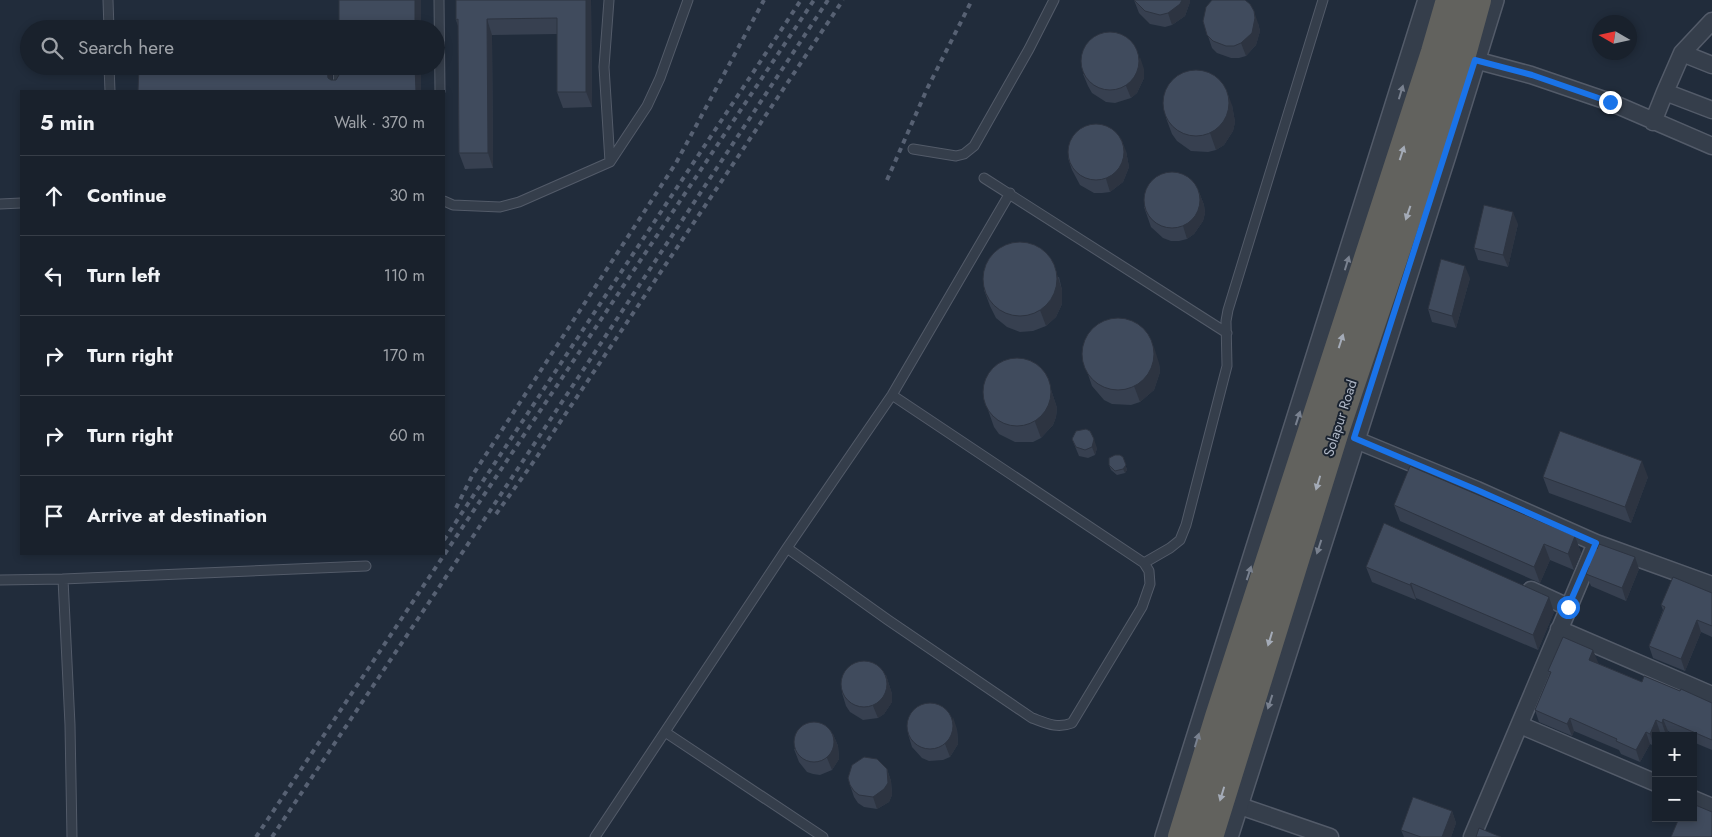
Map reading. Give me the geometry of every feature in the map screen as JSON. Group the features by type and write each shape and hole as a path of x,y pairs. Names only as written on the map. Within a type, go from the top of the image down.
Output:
{"highway":[{"name":"Solapur Road","path":"1182,837 1231,721 1345,435 1457,56 1450,0"},
{"name":"Solapur Road","path":"1209,837 1231,721 1477,0"}],"street":[{"path":"1166,837 1429,0"},
{"path":"1493,0 1457,56 1532,75 1610,102 1712,146"},
{"path":"1654,122 1664,92 1682,53 1712,21"},
{"path":"1682,53 1712,65"},
{"path":"1664,92 1712,110"},
{"path":"1227,837 1345,435 1477,490 1596,543 1712,585"},
{"path":"1472,837 1596,543"},
{"path":"1514,582 1568,607"},
{"path":"1559,629 1712,695"},
{"path":"1520,725 1652,781"},
{"path":"1697,801 1712,807"},
{"path":"1237,805 1330,837"}],"lane":[{"path":"108,0 109,20"},
{"path":"440,0 440,20"},
{"path":"609,0 604,67 610,162"},
{"path":"445,201 453,205 500,207 519,202 610,162 647,106 660,78 688,0"},
{"path":"913,148 956,156 964,154 974,146 1029,49 1054,0"},
{"path":"1144,563 1180,540 1186,525 1227,366 1226,320 1228,310 1323,0"},
{"path":"110,75 110,90"},
{"path":"338,75 338,90"},
{"path":"440,75 440,90"},
{"path":"984,178 1227,333"},
{"path":"595,837 787,548 892,395 1010,193"},
{"path":"0,204 20,203"},
{"path":"787,548 888,620 1032,718 1049,725 1062,727 1072,723 1142,607 1150,584 1149,571 1144,563 892,395"},
{"path":"0,580 63,580 366,566"},
{"path":"63,580 70,725 72,837"},
{"path":"665,732 823,837"}],"building":[{"path":"339,0 415,0 415,20 339,20"},
{"path":"456,0 586,0 586,92 557,92 557,18 487,19 488,153 459,153 458,19 456,20"},
{"path":"1134,0 1182,0 1180,4 1168,13 1160,15 1145,11"},
{"path":"1212,0 1245,0 1250,4 1255,18 1252,33 1241,43 1234,46 1226,46 1213,41 1207,35 1203,21 1206,7"},
{"path":"1104,32 1116,32 1131,40 1139,55 1139,67 1131,82 1116,90 1104,90 1089,82 1081,67 1081,55 1089,40"},
{"path":"1196,70 1209,73 1219,80 1226,90 1229,103 1226,116 1219,126 1209,133 1196,136 1183,133 1173,126 1166,116 1163,103 1166,90 1173,80 1183,73"},
{"path":"139,75 328,75 331,80 336,80 339,75 415,75 416,90 138,90"},
{"path":"1090,124 1102,124 1116,132 1124,146 1122,163 1116,172 1102,180 1090,180 1080,175 1073,168 1068,158 1068,146 1073,136 1080,129"},
{"path":"1166,172 1178,172 1188,176 1196,184 1200,200 1196,216 1188,224 1178,228 1166,228 1156,224 1148,216 1144,206 1144,194 1148,184 1156,176"},
{"path":"1484,205 1513,212 1503,255 1474,248"},
{"path":"1020,242 1034,245 1046,253 1054,265 1057,279 1054,293 1046,305 1034,313 1020,316 1006,313 994,305 986,293 983,279 986,265 994,253 1006,245"},
{"path":"1441,259 1465,266 1452,316 1428,309"},
{"path":"1118,318 1138,324 1148,334 1154,354 1148,374 1138,384 1118,390 1098,384 1088,374 1082,354 1088,334 1098,324"},
{"path":"1017,358 1030,361 1041,368 1048,379 1051,392 1048,405 1041,416 1030,423 1017,426 1004,423 993,416 986,405 983,392 986,379 993,368 1004,361"},
{"path":"1086,429 1090,431 1094,439 1092,447 1085,450 1076,447 1072,439 1076,431"},
{"path":"1560,431 1642,461 1625,507 1543,477"},
{"path":"1115,455 1123,457 1126,465 1123,469 1115,471 1109,465 1109,458"},
{"path":"1410,466 1575,536 1568,554 1544,544 1534,567 1394,505"},
{"path":"1384,523 1549,597 1533,635 1411,583 1410,585 1366,567"},
{"path":"1599,544 1635,557 1622,588 1586,574 1595,548 1597,549"},
{"path":"1673,577 1712,593 1712,626 1697,620 1681,659 1649,646 1665,607 1661,605"},
{"path":"1563,637 1593,650 1589,660 1642,682 1644,676 1680,691 1681,689 1712,703 1712,740 1663,719 1662,723 1656,720 1650,734 1646,732 1636,750 1616,741 1617,739 1570,718 1567,724 1535,710 1551,672 1548,671"},
{"path":"869,661 873,662 883,671 886,675 886,693 877,703 869,707 859,707 851,703 842,693 841,679 845,671 855,662"},
{"path":"935,703 947,709 952,717 952,735 947,743 939,748 925,749 913,743 908,735 907,721 913,709 921,704"},
{"path":"818,722 825,725 831,731 834,742 833,750 825,759 818,762 810,762 803,759 795,750 794,738 797,731 806,723"},
{"path":"864,757 877,759 887,769 888,783 884,789 873,797 859,795 850,785 848,778 852,765"},
{"path":"1413,797 1452,811 1442,837 1421,837 1401,830"},
{"path":"1697,806 1712,812 1712,837 1671,837 1677,822 1697,822"},
{"path":"1479,828 1501,837 1476,837"}],"railway":[{"path":"456,508 472,476 676,163 764,0"},
{"path":"445,538 801,0"},
{"path":"445,554 814,0"},
{"path":"272,837 828,0"},
{"path":"496,514 532,464 843,0"},
{"path":"887,180 927,89 972,0"},
{"path":"256,837 444,555"}],"route":[{"path":"1568,607 1596,543 1354,438 1475,60 1532,75 1610,102"}]}
